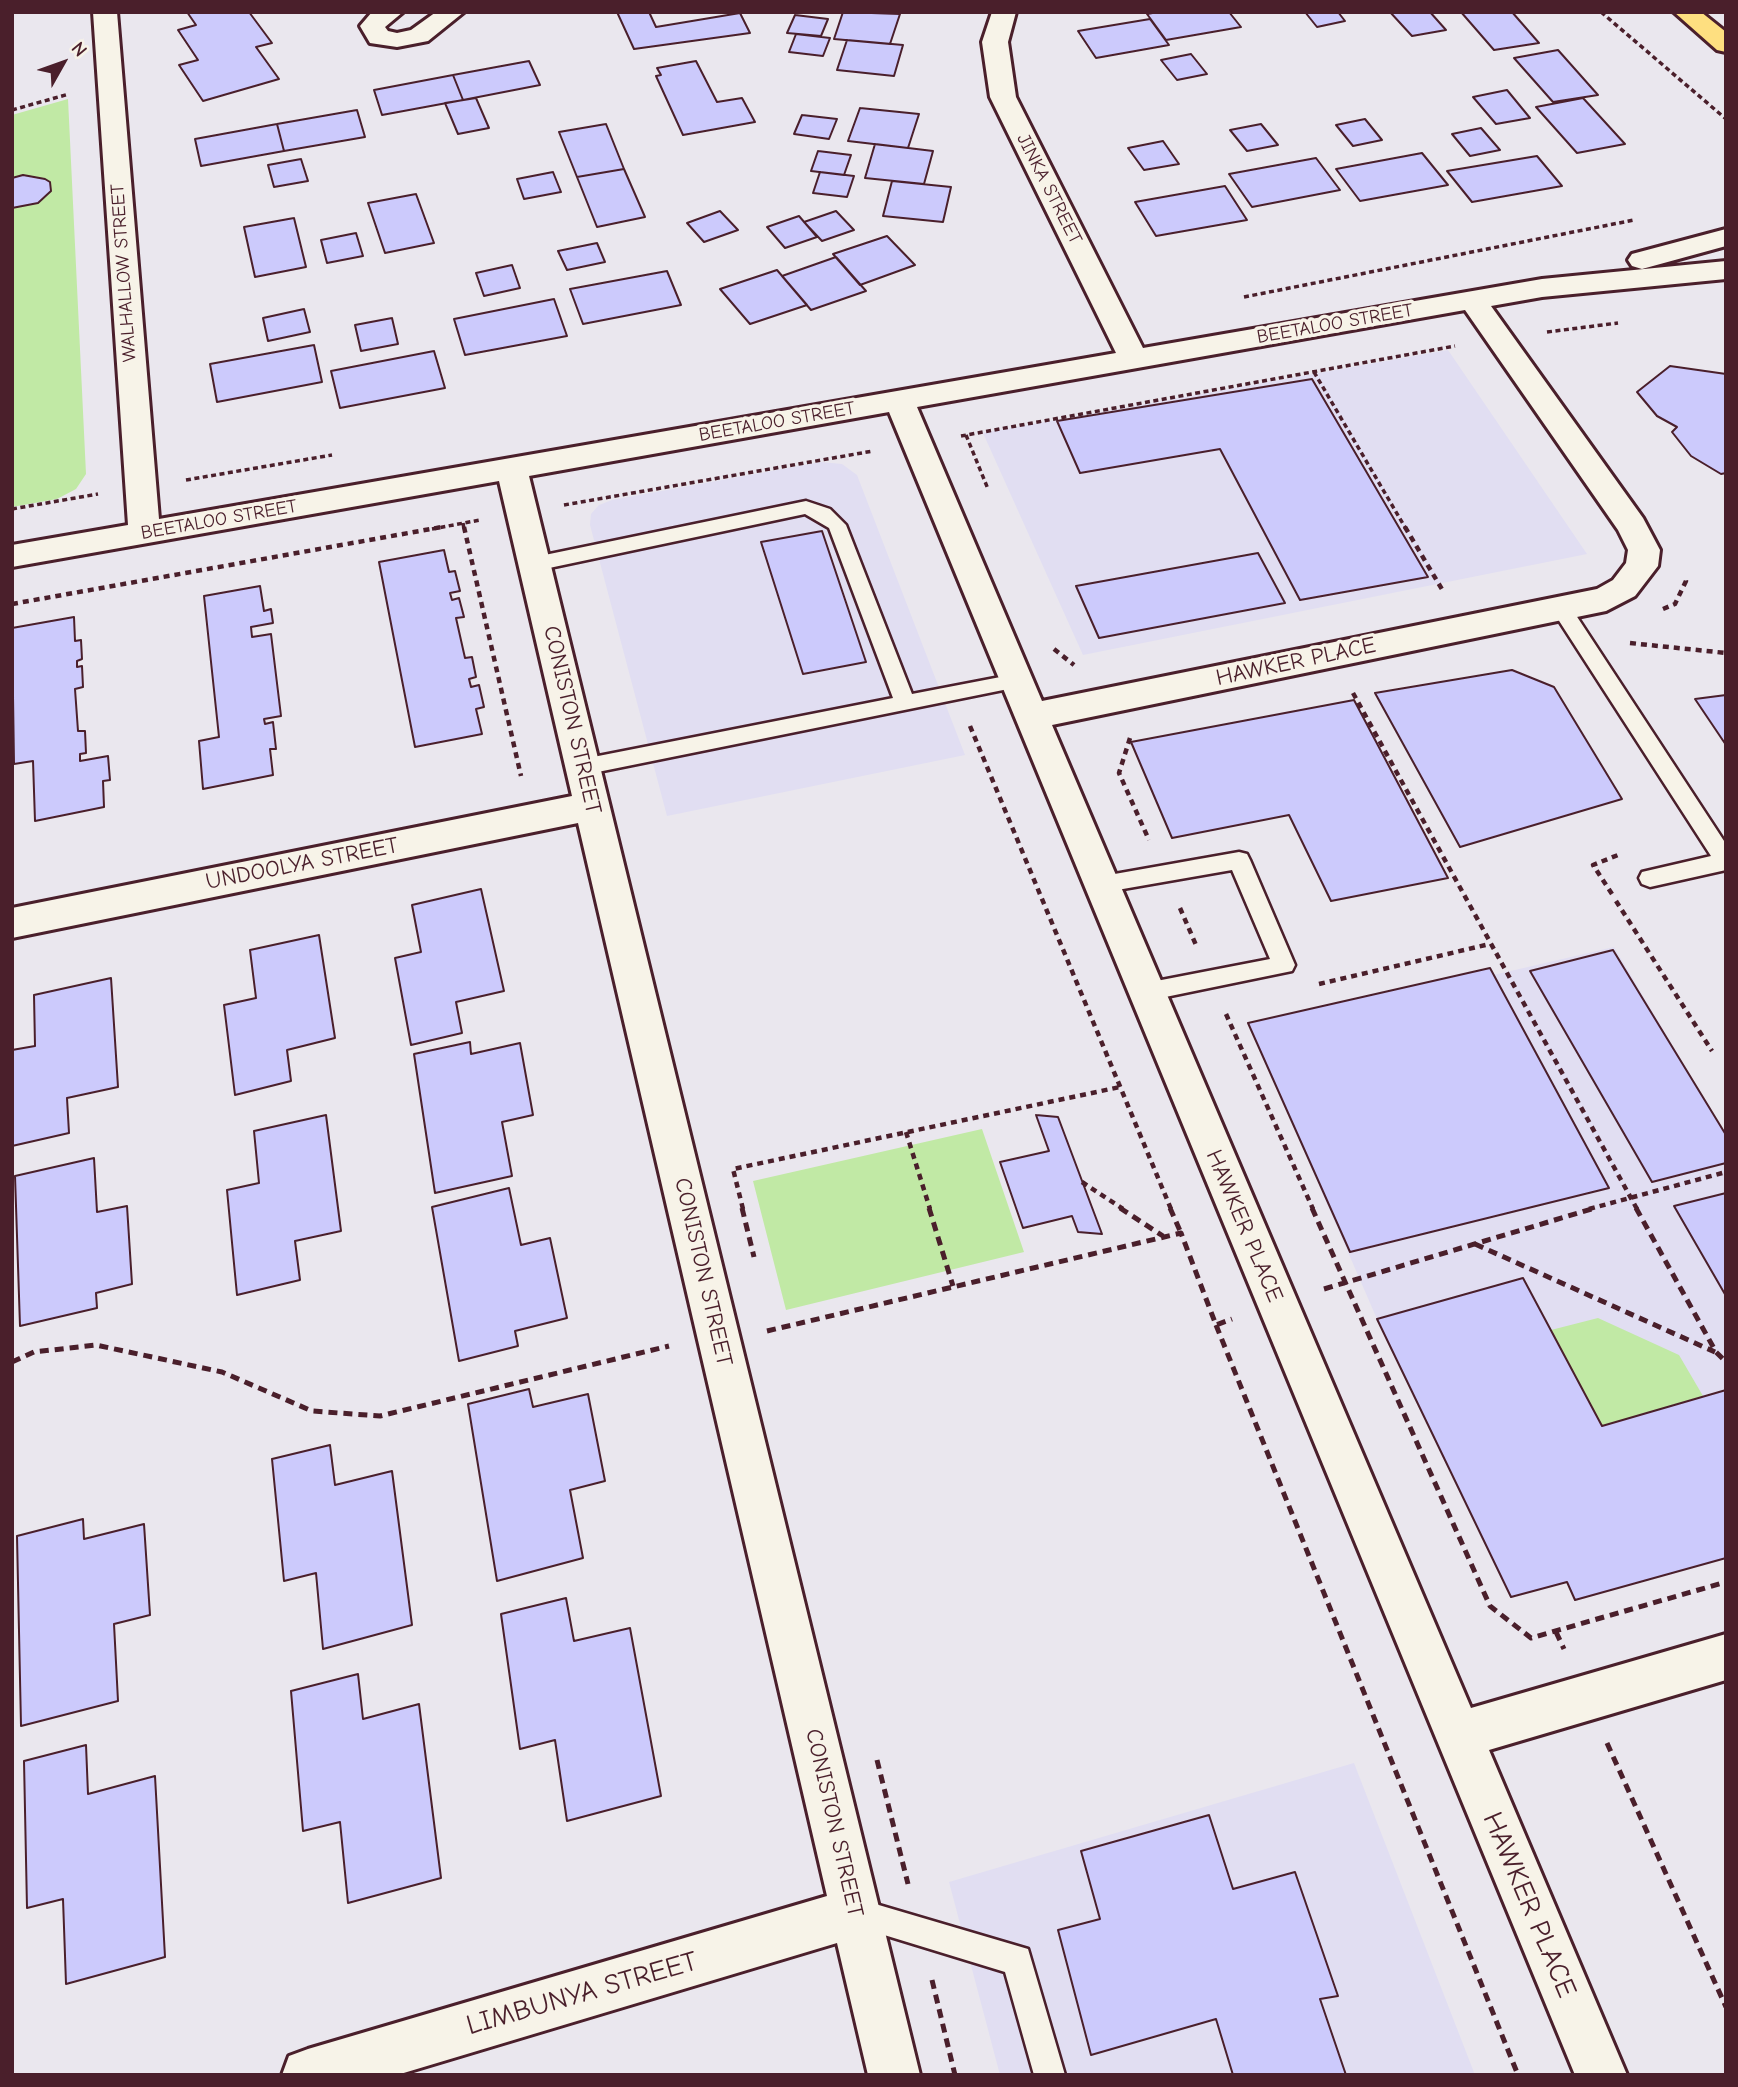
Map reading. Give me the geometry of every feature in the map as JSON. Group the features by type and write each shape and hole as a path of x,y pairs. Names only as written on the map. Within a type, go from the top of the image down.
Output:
{"main road":[{"path":"1686,12 1726,45"}],"street":[{"name":"WALHALLOW STREET","path":"105,12 144,533"},
{"path":"391,12 372,26 379,38 397,40 419,36 452,12"},
{"name":"JINKA STREET","path":"1004,12 995,42 1003,97 1134,359"},
{"name":"BEETALOO STREET","path":"1542,288 1726,237"},
{"name":"BEETALOO STREET","path":"12,556 1542,288 1726,270"},
{"name":"HAWKER PLACE","path":"1031,716 1606,599 1625,588 1642,566 1644,550 1632,526 1472,300"},
{"name":"HAWKER PLACE","path":"898,401 1601,2075"},
{"name":"CONISTON STREET","path":"512,469 894,2075"},
{"name":"UNDOOLYA STREET","path":"12,923 531,818 587,786"},
{"path":"1457,1736 1726,1657"},
{"name":"LIMBUNYA STREET","path":"308,2075 856,1913"}],"lane":[{"path":"535,565 806,508 822,514 837,525 905,703"},
{"path":"1561,608 1725,861 1650,878"},
{"path":"587,786 905,703 1016,681"},
{"path":"1100,884 1239,860 1284,965 1146,992"},
{"path":"856,1913 1017,1960 1050,2075"}],"path":[{"path":"1601,12 1726,119"},
{"path":"12,110 110,83"},
{"path":"1237,299 1644,218"},
{"path":"12,604 1500,339 1623,322"},
{"path":"1314,372 1447,600"},
{"path":"966,435 989,493"},
{"path":"12,509 96,494"},
{"path":"463,523 531,818"},
{"path":"1630,643 1726,653"},
{"path":"1050,646 1072,664 1085,668"},
{"path":"1331,655 1716,1352 1726,1362"},
{"path":"956,693 1181,1233 1517,2075"},
{"path":"1133,728 1119,773 1490,1606 1531,1638 1726,1582"},
{"path":"1627,852 1593,865 1712,1051"},
{"path":"1317,985 1490,944"},
{"path":"755,1263 733,1169 1120,1087"},
{"path":"906,1132 953,1286"},
{"path":"1216,1325 1346,1281 1630,1197 1726,1172"},
{"path":"1082,1182 1164,1236"},
{"path":"12,1362 34,1352 96,1345 222,1372 312,1411 380,1416 679,1344 719,1342 1181,1233"},
{"path":"1474,1243 1716,1352"},
{"path":"768,1316 771,1330"},
{"path":"1556,1632 1726,2007"}],"shaded area":[{"path":"1448,350 1587,554 1083,655 983,433"},
{"path":"821,462 842,464 857,475 965,755 667,816 590,525 591,514 599,505 612,500"},
{"path":"1614,947 1726,1135 1726,1557 1575,1600 1567,1582 1511,1597 1377,1319 1252,1031"},
{"path":"1354,1763 1475,2075 1000,2075 949,1882"}],"green space":[{"path":"68,99 86,474 76,489 57,499 12,507 12,115"},
{"path":"982,1129 1024,1252 786,1310 753,1181"},
{"path":"1598,1318 1679,1355 1703,1396 1602,1426 1551,1330"}],"building":[{"path":"187,12 249,12 272,43 256,47 279,79 203,101 179,65 198,60 178,30 196,25"},
{"path":"617,12 649,12 656,27 740,13 750,33 634,49"},
{"path":"843,12 900,14 890,44 834,39"},
{"path":"1229,12 1241,27 1166,40 1147,14"},
{"path":"1305,12 1338,12 1345,21 1317,27"},
{"path":"1390,12 1430,12 1446,30 1412,36"},
{"path":"1461,12 1512,12 1539,43 1494,50"},
{"path":"795,15 828,19 821,36 787,33"},
{"path":"1150,19 1169,45 1096,58 1078,31"},
{"path":"796,34 830,38 823,56 789,52"},
{"path":"847,40 903,45 894,76 837,70"},
{"path":"1558,50 1598,95 1553,102 1514,58"},
{"path":"1191,54 1207,74 1177,80 1161,60"},
{"path":"529,61 540,85 463,100 453,75"},
{"path":"696,61 717,102 742,98 755,122 683,135 656,76 661,75 657,68"},
{"path":"453,75 463,100 382,115 374,90"},
{"path":"1507,90 1530,118 1496,124 1473,97"},
{"path":"476,98 489,128 458,134 445,103"},
{"path":"1583,98 1625,144 1577,153 1536,107"},
{"path":"860,108 919,114 908,148 848,141"},
{"path":"357,110 365,137 284,151 277,124"},
{"path":"802,115 837,119 829,139 794,134"},
{"path":"1365,119 1382,140 1353,146 1336,125"},
{"path":"277,124 284,151 201,166 195,139"},
{"path":"606,124 624,169 577,177 559,132"},
{"path":"1261,124 1278,145 1247,151 1230,130"},
{"path":"1481,128 1500,150 1470,156 1452,134"},
{"path":"1163,141 1179,164 1144,170 1128,148"},
{"path":"875,144 933,151 924,184 865,178"},
{"path":"818,151 851,155 844,175 811,171"},
{"path":"1422,153 1448,185 1360,201 1336,169"},
{"path":"1537,156 1562,186 1472,202 1447,171"},
{"path":"1316,158 1340,190 1252,207 1229,174"},
{"path":"301,159 308,181 274,187 268,165"},
{"path":"624,169 645,217 597,227 577,177"},
{"path":"553,172 561,192 524,199 517,179"},
{"path":"820,172 854,176 847,197 813,193"},
{"path":"23,175 45,179 50,182 51,191 38,203 12,208 12,178"},
{"path":"892,181 951,187 943,222 883,216"},
{"path":"1225,186 1247,220 1156,236 1135,202"},
{"path":"416,194 434,243 385,253 368,203"},
{"path":"720,211 738,230 704,242 687,223"},
{"path":"836,211 854,230 822,241 804,222"},
{"path":"799,216 817,237 785,248 767,227"},
{"path":"294,218 306,267 255,277 244,227"},
{"path":"356,233 363,256 327,263 321,240"},
{"path":"887,236 915,265 860,285 833,254"},
{"path":"597,243 605,262 567,270 558,251"},
{"path":"836,257 866,291 811,310 782,276"},
{"path":"512,265 520,288 484,296 476,273"},
{"path":"777,270 807,305 750,324 720,289"},
{"path":"667,271 681,305 583,324 570,289"},
{"path":"554,299 567,336 465,355 454,319"},
{"path":"304,309 310,332 268,341 263,318"},
{"path":"392,318 398,344 361,351 355,325"},
{"path":"314,345 322,382 217,402 210,364"},
{"path":"434,351 445,388 340,408 331,371"},
{"path":"1670,366 1726,374 1726,473 1721,474 1691,456 1672,432 1677,427 1657,416 1637,392"},
{"path":"1312,379 1428,577 1300,600 1220,449 1080,473 1057,421"},
{"path":"822,531 866,662 803,674 761,542"},
{"path":"444,550 449,572 455,571 460,591 450,593 452,600 459,598 464,617 456,618 465,658 472,657 476,677 469,679 471,687 479,685 484,707 476,709 482,734 415,747 379,562"},
{"path":"1258,553 1285,603 1099,638 1076,586"},
{"path":"260,586 264,611 271,609 273,623 251,627 252,637 271,634 281,716 264,719 265,724 273,722 276,749 270,749 273,775 203,789 199,741 219,737 204,596"},
{"path":"74,617 75,641 81,640 82,659 77,661 77,667 82,666 83,687 75,689 78,731 85,731 86,753 80,754 80,761 108,756 110,780 103,781 104,807 35,821 33,761 14,764 12,628"},
{"path":"1512,670 1554,687 1622,799 1460,847 1375,693"},
{"path":"1726,695 1726,745 1695,699"},
{"path":"1354,700 1448,878 1331,901 1289,815 1172,838 1131,742"},
{"path":"481,889 504,991 456,1002 462,1033 411,1045 395,958 421,952 412,905"},
{"path":"319,935 335,1038 287,1050 291,1081 235,1095 224,1005 256,998 250,950"},
{"path":"1613,950 1726,1135 1726,1163 1652,1182 1530,971"},
{"path":"1490,968 1609,1188 1350,1252 1248,1023"},
{"path":"111,978 118,1087 67,1098 69,1133 12,1146 12,1050 35,1046 34,995"},
{"path":"470,1042 471,1054 520,1043 533,1115 502,1122 512,1176 435,1193 414,1054"},
{"path":"326,1115 341,1231 295,1241 300,1280 237,1295 227,1190 259,1183 254,1131"},
{"path":"1036,1115 1058,1117 1102,1234 1078,1232 1072,1216 1023,1228 1000,1162 1049,1151"},
{"path":"94,1158 97,1212 127,1206 132,1284 96,1293 97,1308 20,1326 15,1176"},
{"path":"509,1188 521,1245 550,1238 567,1318 515,1331 518,1346 459,1361 432,1207"},
{"path":"1726,1193 1726,1296 1674,1206"},
{"path":"1523,1278 1602,1426 1726,1390 1726,1558 1575,1600 1567,1582 1511,1597 1377,1319"},
{"path":"529,1389 533,1407 588,1394 605,1481 570,1490 583,1558 497,1581 468,1404"},
{"path":"330,1445 335,1485 392,1471 412,1625 323,1649 316,1573 284,1581 272,1459"},
{"path":"83,1519 84,1539 144,1524 150,1615 114,1624 118,1701 21,1726 17,1536"},
{"path":"566,1598 574,1641 630,1628 661,1796 567,1821 555,1740 520,1749 501,1614"},
{"path":"358,1674 363,1719 419,1704 441,1878 348,1903 340,1822 303,1831 291,1691"},
{"path":"86,1745 88,1794 155,1776 165,1957 66,1984 63,1899 27,1908 24,1761"},
{"path":"1209,1815 1233,1889 1295,1872 1338,1996 1320,1999 1346,2075 1233,2075 1216,2019 1091,2055 1058,1930 1100,1919 1081,1851"}]}
